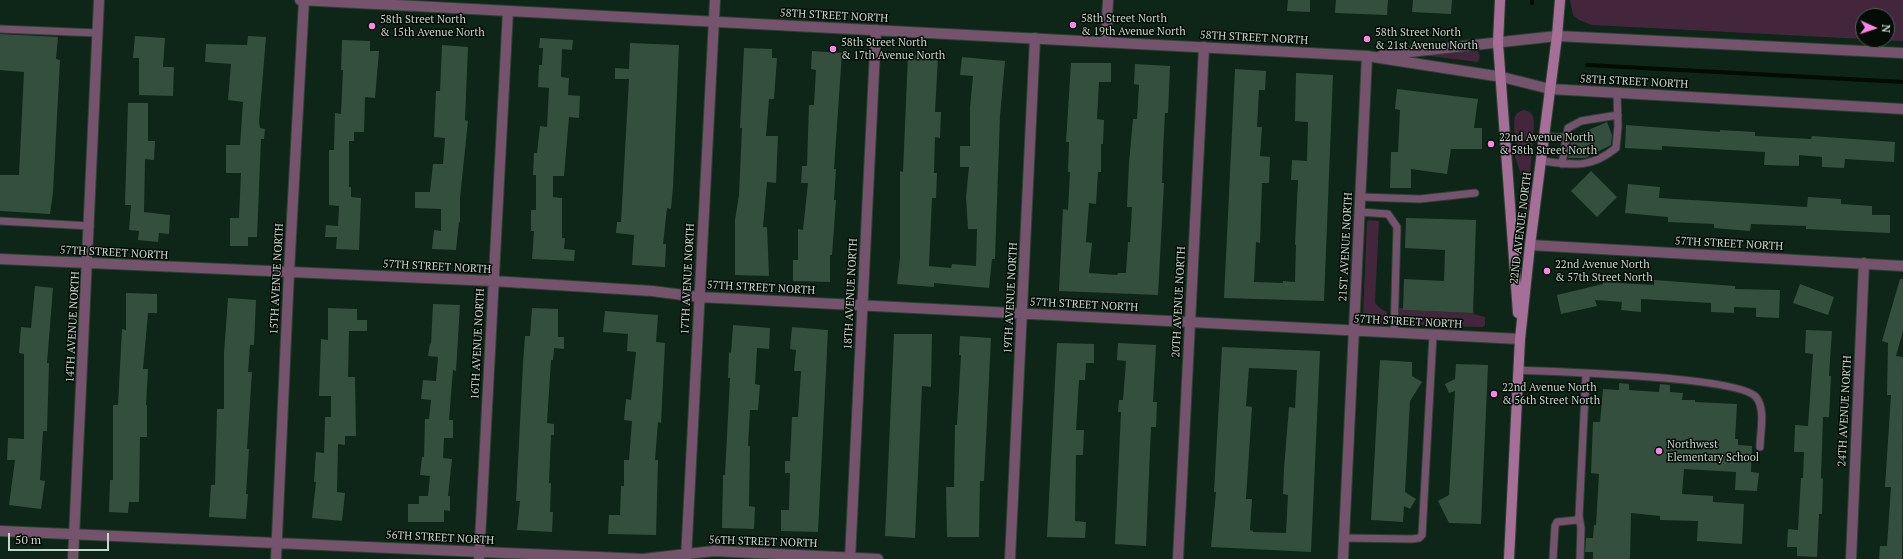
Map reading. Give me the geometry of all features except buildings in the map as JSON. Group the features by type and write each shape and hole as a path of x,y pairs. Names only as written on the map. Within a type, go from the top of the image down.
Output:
{"main road":[{"name":"22ND AVENUE NORTH","path":"1500,0 1498,43 1502,77 1520,339"},
{"name":"22ND AVENUE NORTH","path":"1509,559 1520,339 1530,245 1557,36 1560,0"}],"street":[{"name":"14TH AVENUE NORTH","path":"73,559 90,226 99,0"},
{"name":"58TH STREET NORTH","path":"300,0 1106,41 1367,56 1502,77 1550,89 1903,108"},
{"name":"15TH AVENUE NORTH","path":"276,559 289,272 304,0"},
{"name":"17TH AVENUE NORTH","path":"686,556 715,0"},
{"path":"1106,41 1108,0"},
{"name":"16TH AVENUE NORTH","path":"479,555 508,11"},
{"name":"18TH AVENUE NORTH","path":"850,558 876,30"},
{"name":"58TH STREET NORTH","path":"1367,56 1557,36 1903,53"},
{"name":"19TH AVENUE NORTH","path":"1010,559 1035,38"},
{"name":"20TH AVENUE NORTH","path":"1178,559 1204,47"},
{"name":"21ST AVENUE NORTH","path":"1342,559 1367,56"},
{"name":"57TH STREET NORTH","path":"1530,245 1903,266"},
{"name":"57TH STREET NORTH","path":"0,259 493,281 652,291 699,297 1520,339"},
{"name":"24TH AVENUE NORTH","path":"1851,559 1864,263"},
{"name":"56TH STREET NORTH","path":"0,531 277,542 479,555 643,559 686,556 714,551 878,559"}],"lane":[{"path":"0,29 98,33"},
{"path":"1542,161 1582,165 1604,158 1616,148 1618,115 1617,93"},
{"path":"1562,164 1565,137 1568,128 1581,121 1618,115"},
{"path":"1545,137 1565,137"},
{"path":"1360,197 1420,199 1475,193"},
{"path":"1360,212 1388,214 1397,227 1394,333"},
{"path":"0,221 90,226"},
{"path":"1344,538 1412,539 1419,538 1422,535 1433,335"},
{"path":"1518,370 1696,380 1734,387 1754,395 1760,402 1760,447"},
{"path":"1580,559 1581,528 1579,516 1586,374"},
{"path":"1553,559 1555,526 1557,522 1574,521 1577,520 1579,516"}],"shaded area":[{"path":"1570,0 1903,0 1903,41 1895,41 1895,8 1855,8 1855,39 1592,25 1579,20 1573,15"},
{"path":"1477,50 1480,56 1478,62 1422,55"},
{"path":"1523,110 1530,112 1534,120 1530,176 1532,211 1529,216 1524,214 1523,181 1515,156 1514,119 1517,113"},
{"path":"1369,220 1379,221 1375,303 1387,312 1387,322 1384,325 1369,323 1363,315 1367,222"},
{"path":"1398,308 1403,308 1403,310 1472,313 1474,311 1474,314 1485,317 1485,325 1483,327 1399,325 1397,322"}],"waterway":[{"path":"1587,65 1903,82"}],"place":[{"name":"58th Street North & 19th Avenue North","path":"1073,25"},
{"name":"58th Street North & 15th Avenue North","path":"372,26"},
{"name":"58th Street North & 21st Avenue North","path":"1367,39"},
{"name":"58th Street North & 17th Avenue North","path":"833,49"},
{"name":"22nd Avenue North & 58th Street North","path":"1491,144"},
{"name":"22nd Avenue North & 57th Street North","path":"1547,271"},
{"name":"22nd Avenue North & 56th Street North","path":"1494,394"},
{"name":"Northwest Elementary School","path":"1659,451"}]}
